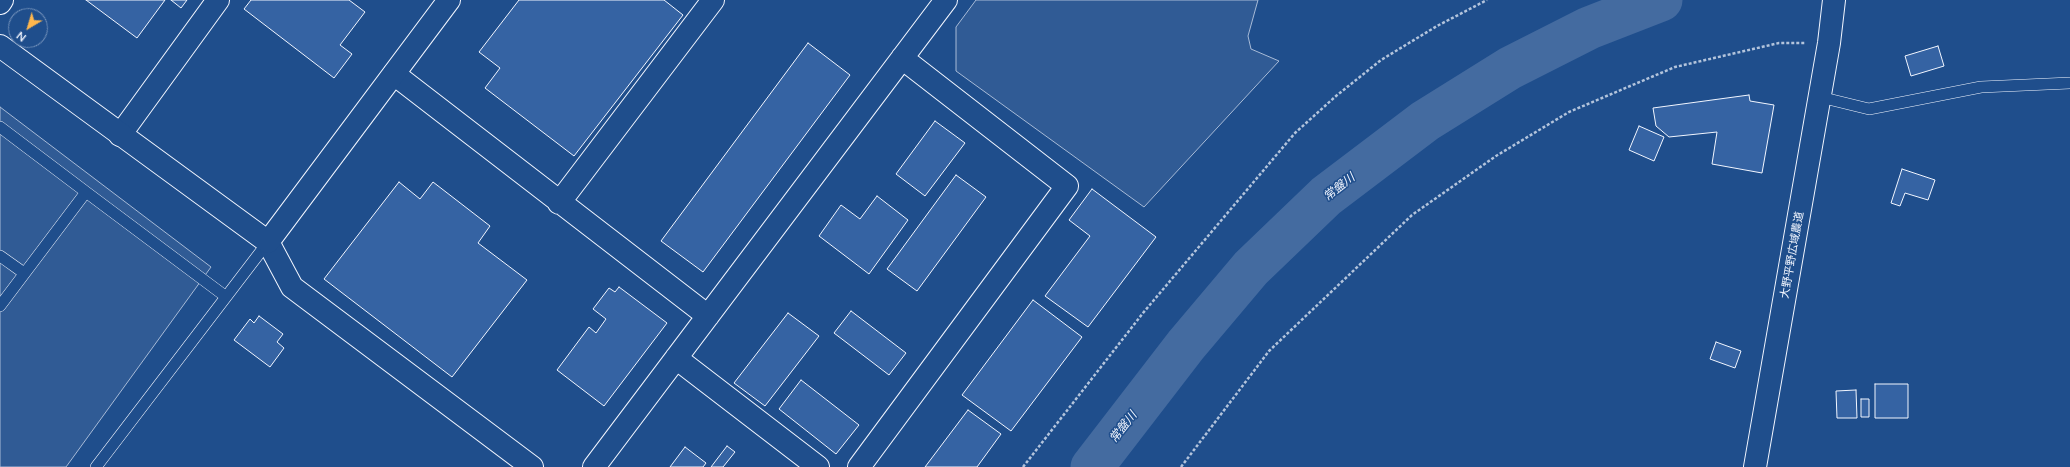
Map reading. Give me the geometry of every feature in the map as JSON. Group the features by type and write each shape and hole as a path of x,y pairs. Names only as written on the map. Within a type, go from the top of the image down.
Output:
{"street":[{"path":"120,135 218,0"},
{"path":"268,242 449,0"},
{"path":"559,203 713,0"},
{"path":"594,467 946,0"},
{"name":"大野平野広域農道","path":"1755,467 1831,33 1834,0"},
{"path":"0,46 268,242 292,287 532,467"},
{"path":"858,467 1067,186 902,58"},
{"path":"394,74 559,203 708,316"},
{"path":"676,358 818,467"}],"lane":[{"path":"1820,97 1869,109 1981,87 2070,83"},
{"path":"0,127 225,296"},
{"path":"0,306 86,192"},
{"path":"96,467 225,296 268,242"},
{"path":"0,256 24,273"}],"path":[{"path":"1023,467 1143,313 1295,133 1336,96 1381,60 1437,26 1487,0"},
{"path":"1181,467 1269,351 1412,215 1496,156 1569,112 1675,67 1831,33"}],"shaded area":[{"path":"976,0 1258,0 1248,36 1251,49 1279,61 1144,207 956,71 956,27"},
{"path":"0,107 211,267 66,467 0,467"}],"building":[{"path":"86,0 165,0 137,38"},
{"path":"171,0 187,0 181,8"},
{"path":"251,0 349,0 365,12 340,45 352,54 334,78 244,9"},
{"path":"519,0 664,0 683,15 574,156 485,88 500,68 479,52"},
{"path":"808,43 850,75 703,272 661,241"},
{"path":"1938,46 1944,66 1911,76 1905,56"},
{"path":"1749,95 1750,101 1774,105 1762,173 1712,164 1717,132 1669,137 1656,126 1653,108"},
{"path":"935,121 965,143 925,196 896,174"},
{"path":"1639,126 1664,137 1654,161 1629,150"},
{"path":"1902,169 1935,180 1928,200 1905,193 1900,206 1891,203"},
{"path":"956,175 986,197 917,291 887,269"},
{"path":"399,182 420,199 433,182 490,226 478,243 527,280 452,377 324,279"},
{"path":"1092,189 1156,237 1088,327 1045,296 1090,236 1069,220"},
{"path":"877,196 908,220 869,274 819,236 841,205 860,219"},
{"path":"619,287 667,323 604,406 557,370 589,327 596,333 606,319 593,309 609,288 615,292"},
{"path":"1033,300 1082,337 1011,431 962,395"},
{"path":"851,311 906,353 889,375 834,333"},
{"path":"788,313 819,336 765,406 734,383"},
{"path":"259,316 283,334 277,342 284,348 270,367 234,340 250,319 254,323"},
{"path":"1716,342 1741,351 1735,368 1710,359"},
{"path":"801,380 859,425 836,454 779,409"},
{"path":"1875,384 1908,384 1908,418 1875,418"},
{"path":"1856,390 1857,418 1837,418 1836,391"},
{"path":"1861,399 1869,399 1869,417 1861,417"},
{"path":"968,410 1001,434 977,467 925,467"},
{"path":"727,446 735,452 723,467 711,467"},
{"path":"685,447 706,463 703,467 670,467"}],"waterway":[{"name":"常盤川","path":"1092,467 1186,345 1251,268 1326,196 1425,121 1510,68 1589,28 1661,0"}]}
